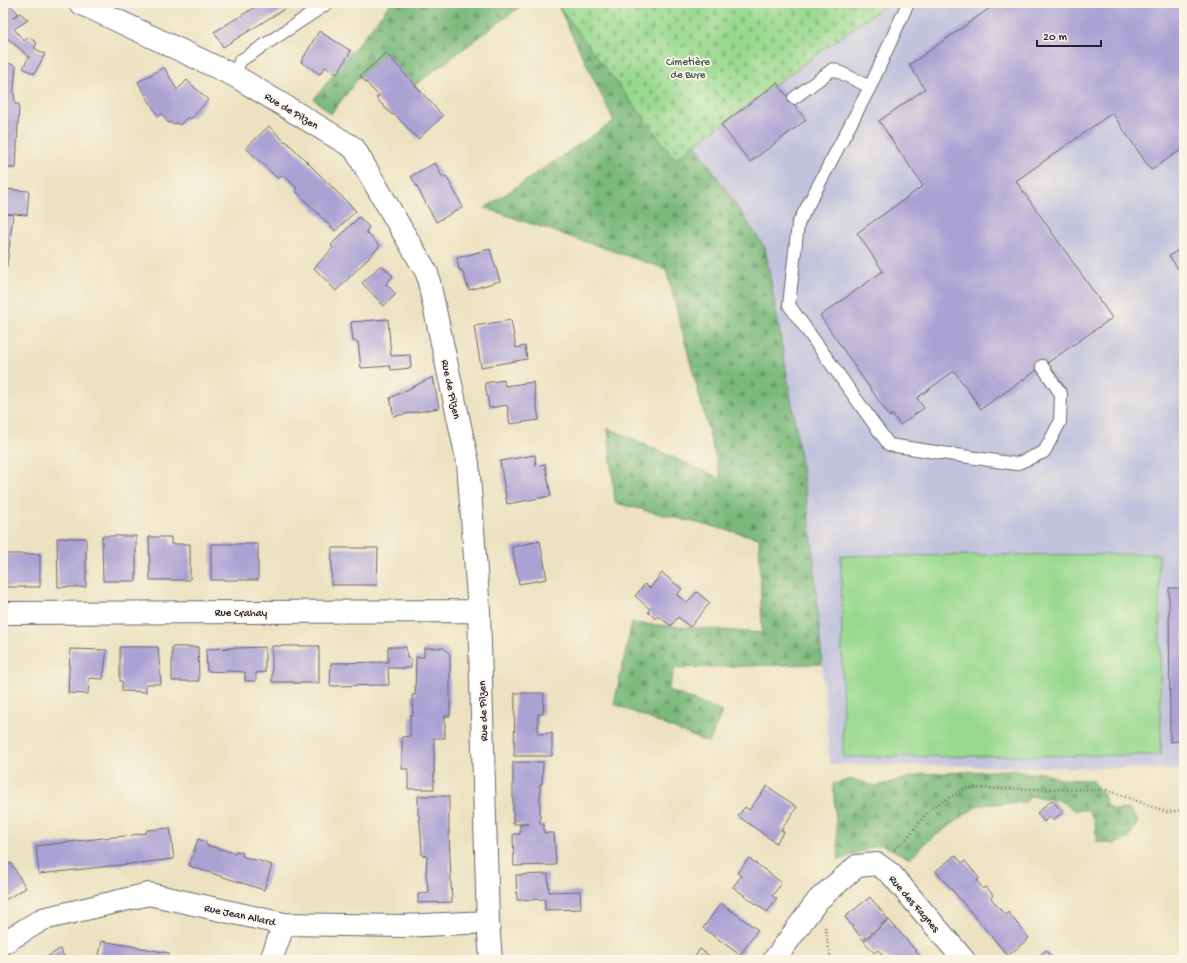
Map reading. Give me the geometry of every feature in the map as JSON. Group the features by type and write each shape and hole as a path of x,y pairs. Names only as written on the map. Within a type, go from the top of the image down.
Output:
{"street":[{"name":"Rue de Pilzen","path":"80,3 235,76 354,148 427,274 468,463 479,611 488,922 491,960"},
{"name":"Rue Crahay","path":"3,613 479,611"},
{"path":"774,960 818,900 867,865"},
{"name":"Rue des Fagnes","path":"867,865 892,874 964,960"},
{"name":"Rue Jean Allard","path":"3,943 43,920 149,894 284,924 402,926 488,922"},
{"path":"271,960 284,924"}],"lane":[{"path":"235,76 240,61 328,3"},
{"path":"908,3 870,87 798,224 788,305 890,445 1016,464 1044,452 1060,422 1060,394 1042,366"},
{"path":"794,98 833,69 870,87"}],"path":[{"path":"867,865 906,838 931,808 966,788 1107,790 1167,812 1184,810"}],"shaded area":[{"path":"888,3 1184,3 1184,769 830,764 812,539 795,422 765,248 695,144"}],"green space":[{"path":"391,3 525,3 415,85 386,53 360,76 331,114 314,99"},
{"name":"Cimetière de Bure","path":"556,3 888,3 675,159"},
{"path":"888,3 695,144 765,248 795,422 812,539 822,664 675,668 668,690 722,712 709,743 614,704 632,623 762,633 759,538 615,503 608,428 721,479 666,269 485,208 614,121 559,8"},
{"path":"1159,554 1161,755 843,757 841,556"},
{"path":"1013,770 1027,773 1044,772 1059,779 1091,780 1104,795 1106,805 1113,810 1129,809 1138,821 1129,838 1115,844 1097,842 1095,823 1088,810 1074,810 1059,800 1030,796 1026,802 979,805 925,843 910,859 881,844 839,860 833,784 852,779 877,786 922,774"}],"building":[{"path":"3,3 8,3 18,13 12,18 20,13 28,20 14,29 24,41 29,37 37,43 34,48 45,54 34,74 23,68 29,57 6,37 3,38"},
{"path":"262,3 294,3 223,47 214,32"},
{"path":"997,3 1184,3 1184,148 1151,170 1112,113 1016,181 1112,318 981,409 954,371 917,398 924,408 900,425 892,414 890,417 820,316 883,271 857,233 923,186 879,121 925,89 909,65"},
{"path":"319,31 351,51 337,74 325,67 320,74 301,62"},
{"path":"386,53 443,116 418,139 376,98 379,96 360,76"},
{"path":"3,61 16,66 14,90 15,104 19,104 16,168 3,168"},
{"path":"164,67 177,90 187,80 208,100 191,119 188,117 179,125 176,123 168,123 162,114 158,116 138,82"},
{"path":"777,83 806,120 750,162 721,125"},
{"path":"269,126 356,211 335,231 295,190 297,188 283,175 278,179 246,148"},
{"path":"435,163 443,178 446,176 463,207 436,222 411,176"},
{"path":"3,189 29,191 27,215 3,213"},
{"path":"3,213 13,215 7,266 3,266"},
{"path":"359,217 369,227 366,232 380,246 336,291 314,268 333,248 331,245"},
{"path":"1184,246 1184,277 1169,256"},
{"path":"490,249 500,281 469,290 462,270 459,270 457,258"},
{"path":"381,265 393,276 386,284 396,294 384,306 362,283"},
{"path":"388,319 391,356 410,355 411,368 391,370 390,366 361,368 358,342 353,341 351,322"},
{"path":"511,320 516,348 525,346 527,359 481,367 474,326"},
{"path":"433,377 439,408 394,416 390,398"},
{"path":"504,380 505,386 533,382 539,420 510,424 507,405 489,408 485,383"},
{"path":"535,455 536,466 545,464 551,496 507,504 500,461"},
{"path":"102,536 136,536 136,581 103,581"},
{"path":"149,537 171,537 171,544 190,544 190,580 150,580"},
{"path":"57,538 86,538 86,587 58,587"},
{"path":"540,541 547,579 519,584 512,547"},
{"path":"211,544 258,544 258,580 211,580"},
{"path":"332,548 378,548 377,585 331,585"},
{"path":"3,554 40,554 40,587 3,587"},
{"path":"662,573 682,589 677,595 687,603 697,592 710,603 690,627 678,617 671,626 658,616 656,619 648,612 650,609 635,596 645,584 650,588"},
{"path":"1169,588 1184,588 1184,757 1181,757 1180,741 1170,742"},
{"path":"272,646 319,646 319,683 272,682"},
{"path":"120,647 158,647 161,684 146,684 146,692 122,691 122,681 120,681"},
{"path":"172,647 198,647 199,681 172,681"},
{"path":"265,647 265,672 256,673 256,681 245,681 245,672 207,671 206,649"},
{"path":"388,647 406,647 407,658 411,658 411,668 388,668 389,685 330,686 331,663 388,662"},
{"path":"424,648 444,648 450,654 450,716 445,716 445,738 434,738 434,789 408,789 408,769 402,769 402,737 410,736 410,715 413,715 412,695 415,695 416,657 424,657"},
{"path":"70,649 107,650 103,679 89,678 88,694 68,693"},
{"path":"515,693 544,693 543,714 538,714 538,734 552,733 552,756 514,756"},
{"path":"513,762 543,762 542,784 540,784 540,824 544,824 544,833 554,833 556,865 514,866 513,834 520,834 520,825 529,824 513,824"},
{"path":"767,786 797,807 781,830 784,832 776,843 738,816 745,807 749,810"},
{"path":"418,796 449,796 452,902 418,903 418,894 429,893 426,875 427,856 422,855 418,815"},
{"path":"1052,800 1063,812 1053,820 1050,816 1044,822 1037,813"},
{"path":"170,828 174,859 39,874 36,846 126,836 146,833 147,830"},
{"path":"198,839 206,842 206,845 235,853 236,851 243,853 242,856 272,865 264,890 189,866"},
{"path":"955,855 962,863 965,861 979,878 977,881 983,889 986,887 993,895 991,898 997,906 1006,915 1008,912 1029,938 1008,956 936,871"},
{"path":"749,858 782,883 772,896 777,899 767,912 733,887 741,876 737,873"},
{"path":"11,863 26,888 3,901 3,867"},
{"path":"548,874 549,892 580,891 581,909 545,910 545,899 517,900 516,875"},
{"path":"870,897 888,919 863,940 845,917"},
{"path":"721,903 758,930 740,955 703,928"},
{"path":"889,920 923,960 890,960 886,956 884,957 878,950 874,953 864,941"},
{"path":"102,941 169,953 168,960 98,960"},
{"path":"60,949 66,960 42,960"},
{"path":"700,949 715,960 693,960"},
{"path":"1046,950 1054,960 1035,960"}]}
